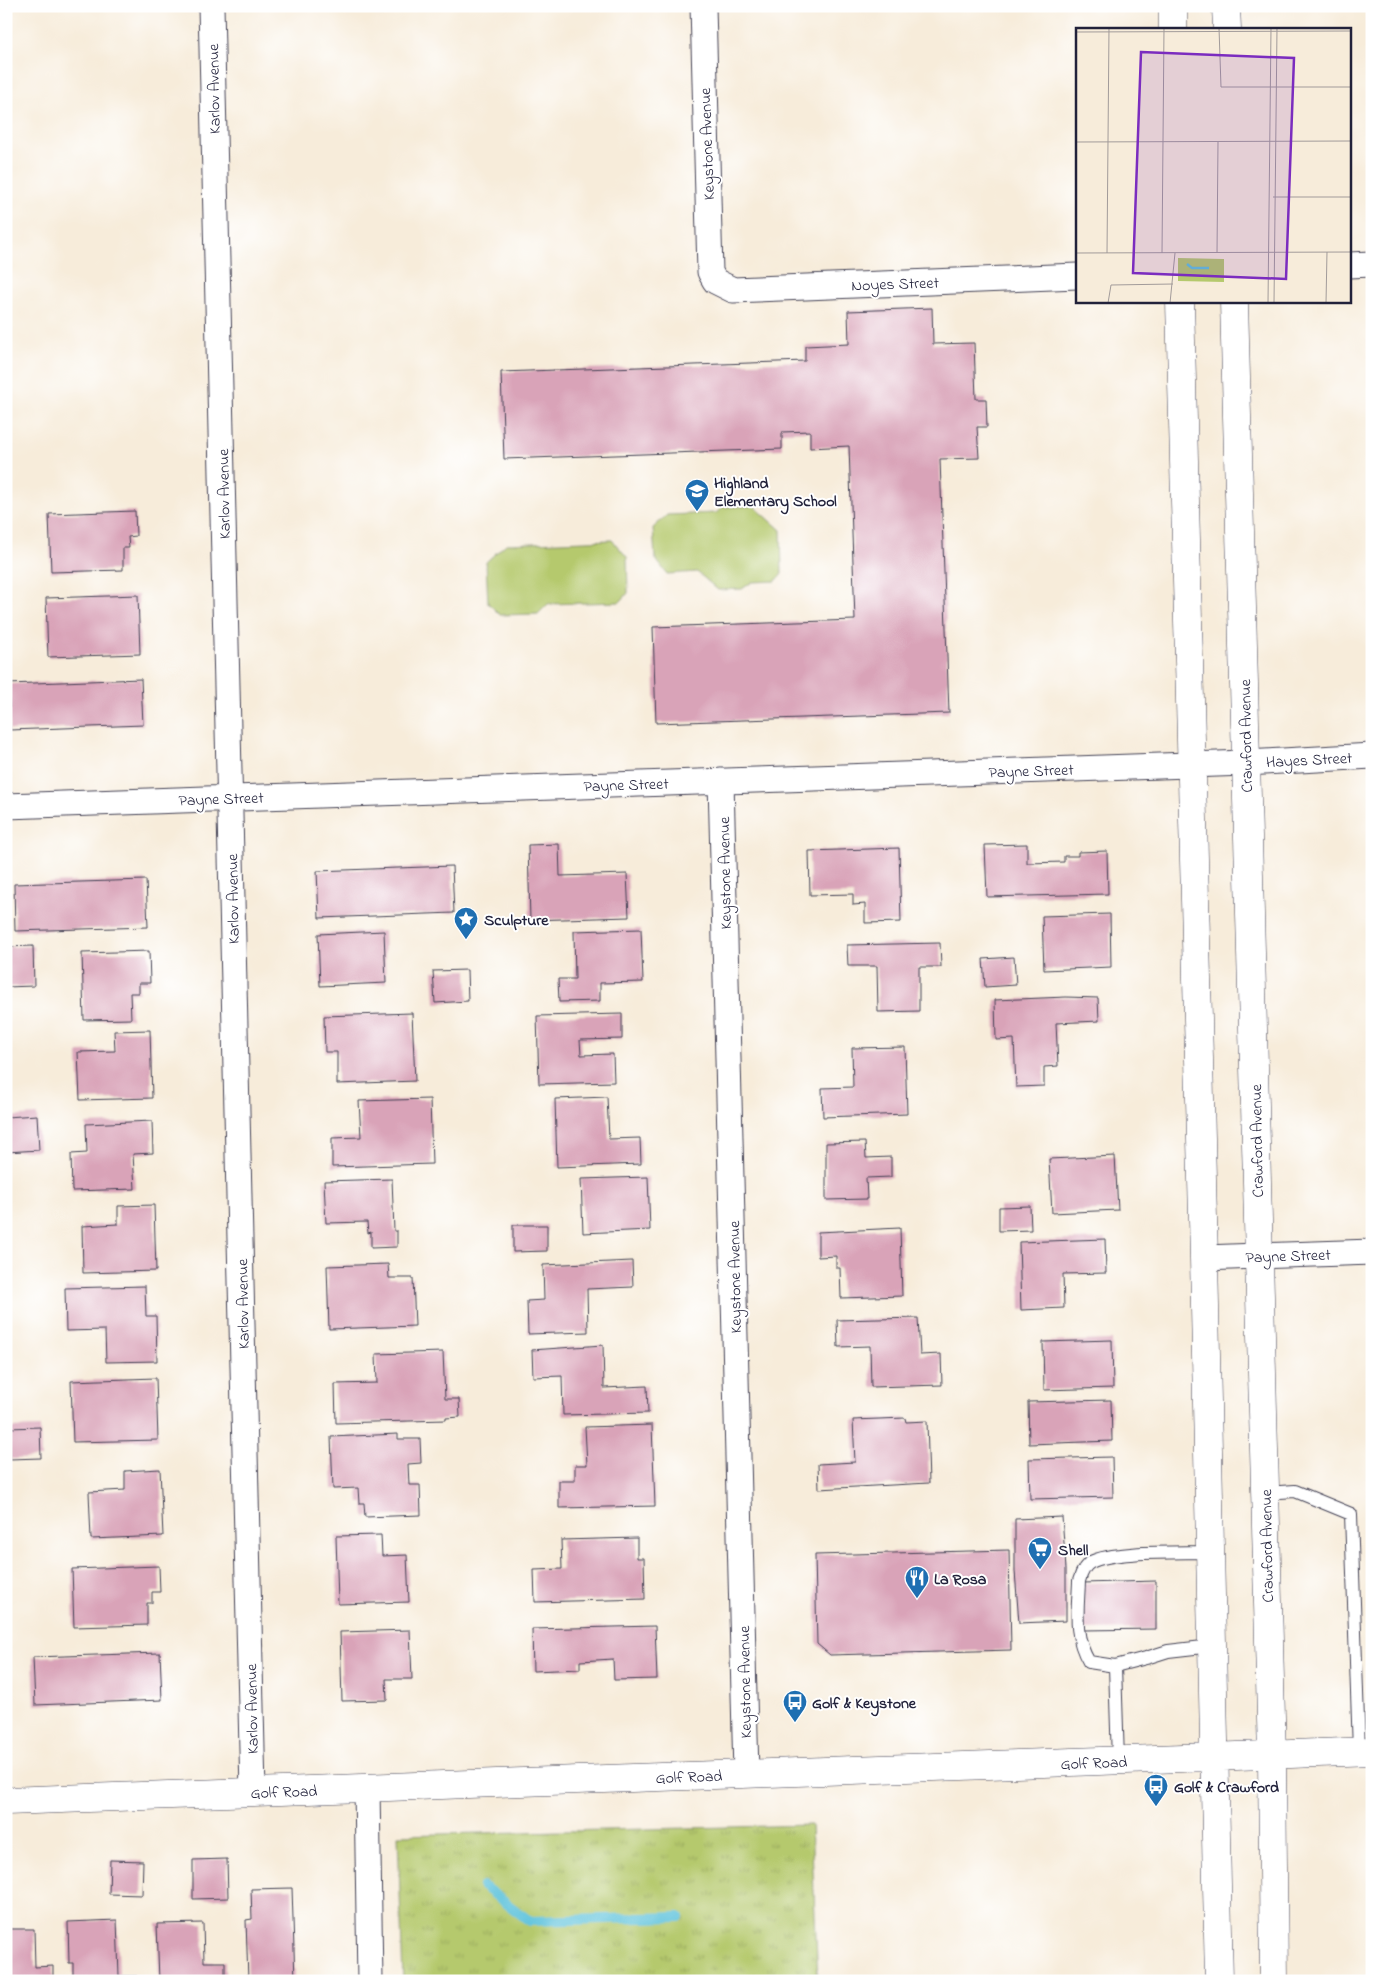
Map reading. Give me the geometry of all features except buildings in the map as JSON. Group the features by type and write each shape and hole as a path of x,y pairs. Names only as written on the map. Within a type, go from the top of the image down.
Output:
{"main road":[{"path":"1173,6 1173,28"},
{"path":"1226,6 1227,28"},
{"path":"1180,302 1204,1258 1219,1981"},
{"name":"Crawford Avenue","path":"1234,302 1272,1756 1274,1981"},
{"name":"Golf Road","path":"6,1800 1272,1756 1366,1751"}],"street":[{"name":"Karlov Avenue","path":"211,6 253,1792"},
{"name":"Keystone Avenue","path":"703,6 710,272 715,281"},
{"path":"1350,265 1372,264"},
{"name":"Noyes Street","path":"715,281 733,290 1076,276"},
{"name":"Hayes Street","path":"1246,763 1372,756"},
{"name":"Payne Street","path":"6,806 1246,763"},
{"name":"Keystone Avenue","path":"721,781 746,1774"},
{"name":"Payne Street","path":"1204,1258 1372,1252"},
{"path":"367,1788 370,1981"}],"lane":[{"path":"1265,1493 1295,1491 1351,1514 1366,1751"},
{"path":"1210,1552 1115,1555 1090,1562 1082,1572 1079,1581 1078,1636 1089,1662 1115,1666 1168,1650 1212,1646"},
{"path":"1115,1666 1118,1761"}],"green space":[{"path":"754,506 781,530 782,574 776,581 752,582 742,589 718,590 697,572 667,574 655,558 653,528 667,515 716,513 723,507"},
{"path":"612,540 627,557 628,593 620,602 548,604 538,614 500,615 488,603 486,562 506,544"},
{"path":"811,1825 818,1981 403,1981 398,1835"}],"waterway":[{"path":"483,1886 530,1921 679,1917"}],"place":[{"name":"Highland Elementary School","path":"697,512"},
{"name":"Sculpture","path":"466,940"},
{"name":"Shell","path":"1040,1570"},
{"name":"La Rosa","path":"917,1599"},
{"name":"Golf & Keystone","path":"795,1723"},
{"name":"Golf & Crawford","path":"1156,1807"}]}
